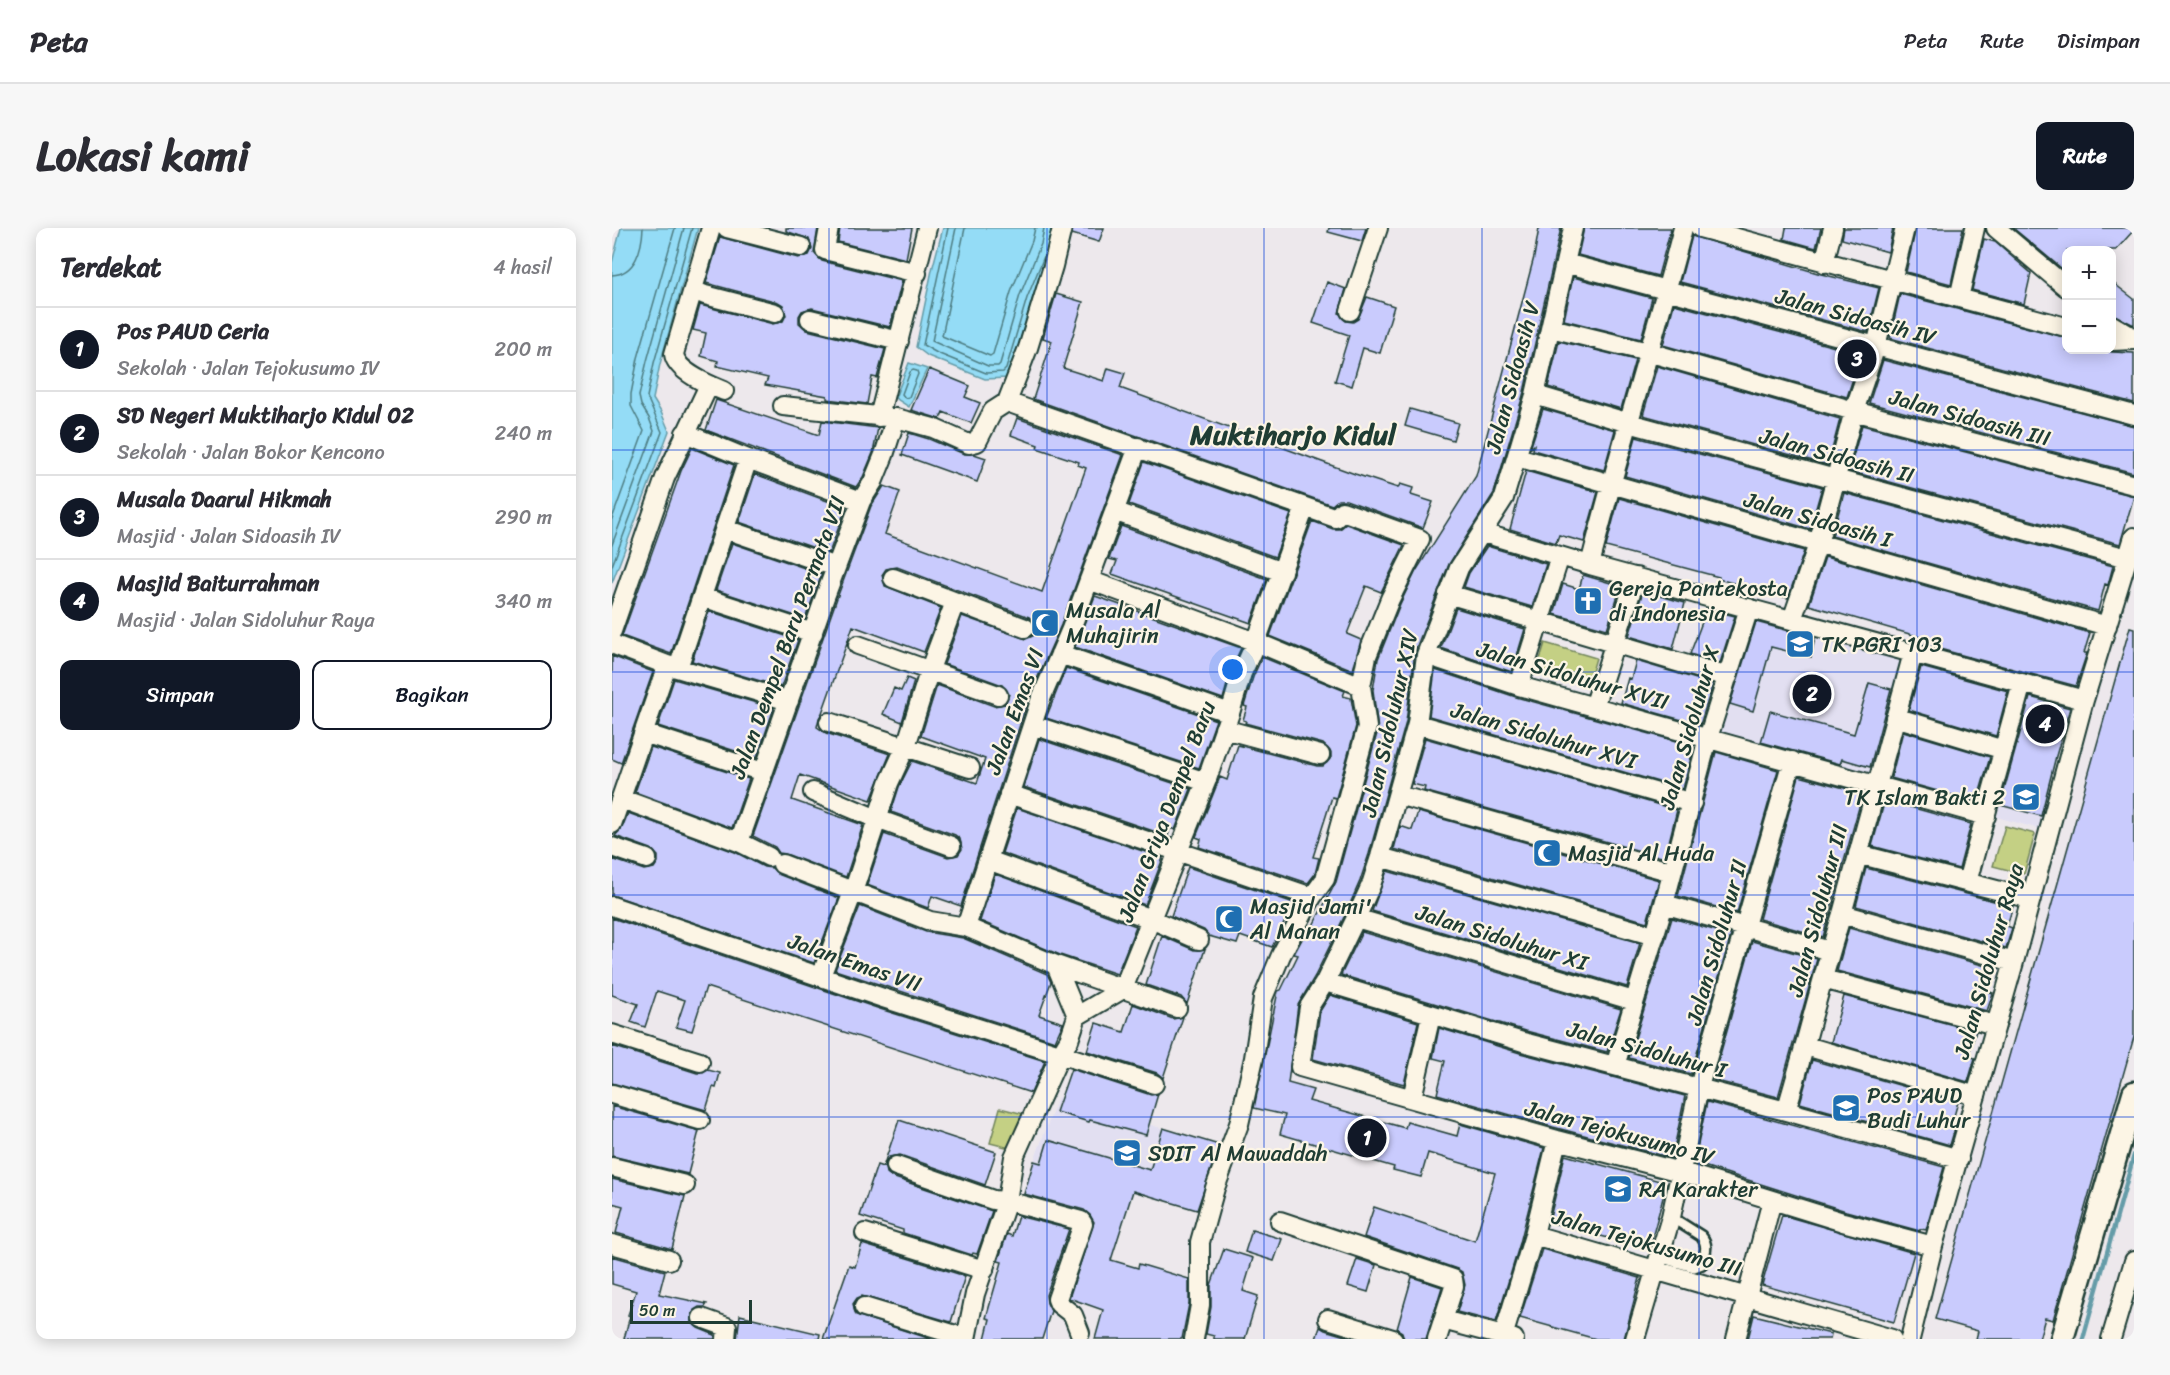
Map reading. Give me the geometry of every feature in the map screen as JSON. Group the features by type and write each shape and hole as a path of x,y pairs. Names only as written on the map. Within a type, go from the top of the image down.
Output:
{"street":[{"path":"612,631 666,478 685,433 716,388 679,366 674,354 711,228"},
{"path":"727,228 779,234 801,247"},
{"path":"829,228 825,250 917,273"},
{"name":"Jalan Dempel Baru Permata VII","path":"739,842 836,567 861,501 873,482 899,341 927,228"},
{"path":"783,406 886,413 973,444 977,442 993,411 1007,402 1028,348 1062,228"},
{"path":"1350,311 1378,228"},
{"name":"Jalan Sidoasih V","path":"1483,534 1504,498 1535,395 1573,228"},
{"path":"1590,565 1610,484 1667,291 1683,228"},
{"path":"1700,228 2062,326"},
{"path":"1824,263 1833,228"},
{"path":"1792,620 1818,544 1854,411 1876,346 1905,228"},
{"path":"1959,298 1975,228"},
{"path":"1996,228 2062,283"},
{"name":"Jalan Sidoasih IV","path":"1565,263 2134,415"},
{"path":"693,290 775,313"},
{"path":"810,319 899,341"},
{"name":"Jalan Sidoasih III","path":"1551,328 1648,352 1854,411 2134,485"},
{"path":"2116,328 2134,339"},
{"path":"2116,341 2134,339"},
{"name":"Jalan Sidoasih II","path":"1535,395 1629,423 2127,558"},
{"path":"1007,402 1336,518 1342,511 1420,539 1390,599 1367,656 1361,686 1367,728 1325,879 1311,897 1269,979 1263,998 1254,1058 1239,1124 1215,1188 1200,1242 1200,1305 1194,1339"},
{"path":"685,433 861,501"},
{"name":"Jalan Emas VI","path":"966,927 1040,701 1089,580 1138,447"},
{"name":"Jalan Sidoasih I","path":"1516,457 2107,626"},
{"path":"612,824 622,799 620,771 644,733 702,597 748,459"},
{"name":"Jalan Griya Dempel Baru","path":"1123,989 1206,782 1242,673 1256,642 1305,507"},
{"path":"1114,511 1282,572"},
{"path":"725,530 836,567"},
{"path":"1483,534 2085,700"},
{"name":"Jalan Sidoluhur XIV","path":"1328,1076 1300,1067 1309,1007 1325,982 1371,885 1417,724 1426,656 1459,568 1483,534"},
{"name":"Jalan Sidoluhur Raya","path":"1911,1339 1933,1246 2014,962 2085,700 2134,537"},
{"path":"1519,686 1560,556"},
{"path":"1594,707 1636,577"},
{"path":"892,578 1025,628"},
{"path":"1089,580 1256,642 1361,686"},
{"path":"1448,594 1728,677"},
{"path":"702,597 813,633"},
{"path":"821,976 853,892 889,783 906,746 930,669 955,602"},
{"name":"Jalan Sidoluhur X","path":"1615,1066 1664,904 1708,738 1749,608"},
{"path":"612,644 673,666 789,701"},
{"path":"858,645 998,695"},
{"name":"Jalan Sidoluhur III","path":"1786,1111 1806,1046 1822,979 1913,653"},
{"path":"1060,654 1227,721 1320,755"},
{"name":"Jalan Sidoluhur XVII","path":"1426,656 1519,686 1986,816"},
{"path":"1967,882 2022,682"},
{"path":"1895,717 2004,750"},
{"path":"829,722 970,768"},
{"name":"Jalan Sidoluhur XVI","path":"1417,724 1692,803"},
{"path":"1033,725 1206,782"},
{"path":"644,733 763,772"},
{"name":"Jalan Sidoluhur II","path":"1635,1339 1671,1216 1699,1087 1792,761"},
{"path":"813,792 877,819 951,846"},
{"path":"1009,794 1311,897"},
{"path":"1398,795 1672,873"},
{"path":"622,799 739,842 775,861 930,921 966,927 1056,965 1177,1008"},
{"path":"612,847 647,859"},
{"path":"1858,854 2031,899"},
{"path":"1380,857 1654,936"},
{"path":"988,860 1151,919 1199,940"},
{"path":"1664,904 1830,951"},
{"name":"Jalan Emas VII","path":"612,906 1060,1055 1155,1084"},
{"path":"1842,914 2014,962"},
{"name":"Jalan Sidoluhur XI","path":"1356,918 1634,1001"},
{"path":"864,1307 966,1339 975,1294 1007,1201 1014,1157 1069,1040 1077,1016 1056,965"},
{"path":"1822,979 1995,1025"},
{"name":"Jalan Sidoluhur I","path":"1325,982 1431,1015 1959,1159"},
{"path":"1077,1016 1123,989"},
{"path":"1412,1098 1431,1015"},
{"path":"612,1034 700,1062"},
{"path":"1806,1046 1976,1096"},
{"name":"Jalan Tejokusumo IV","path":"1328,1076 1681,1173 1933,1246"},
{"path":"2062,1339 2134,1093"},
{"path":"612,1094 700,1120"},
{"path":"1443,1320 1509,1338 1557,1140"},
{"path":"896,1166 993,1200 1007,1201 1081,1221 1083,1224 1057,1299 1059,1304 1073,1315 1080,1333"},
{"path":"612,1167 685,1185"},
{"path":"1736,1339 1772,1200"},
{"path":"1280,1221 1453,1279 1454,1286 1437,1339"},
{"path":"865,1233 984,1270"},
{"name":"Jalan Tejokusumo III","path":"1534,1235 1656,1263 1747,1296 1892,1339"},
{"path":"612,1244 669,1260"},
{"path":"2111,1339 2134,1261"},
{"path":"702,1318 728,1327 726,1339"},
{"path":"1328,1319 1393,1339"}],"lane":[{"path":"1656,1263 1694,1267 1702,1264 1707,1249 1705,1240 1671,1216"}],"shaded area":[{"path":"1752,612 1906,654 1872,776 1719,735"},
{"name":"TK Islam Bakti 2","path":"2007,777 2053,789 2043,830 1997,817"},
{"name":"SDIT Al Mawaddah","path":"1058,1097 1221,1146 1201,1211 1034,1161"}],"green space":[{"path":"1545,643 1596,658 1588,685 1537,669"},
{"path":"2005,826 2035,834 2024,874 1993,866"},
{"path":"1000,1108 1024,1114 1014,1149 990,1143"}],"water":[{"path":"621,228 698,228 660,364 653,399 669,431 612,583 612,263"},
{"path":"943,228 1058,228 1054,247 1032,300 1012,372 1007,378 985,379 928,356 916,347"},
{"path":"909,363 927,369 909,407 895,398"}],"building":[{"path":"786,228 818,228 814,253 822,261 902,281 890,327 812,308 802,311 799,316 799,323 807,330 885,349 877,378 872,377 867,404 827,399 827,396 765,385 768,378 717,366 718,361 701,356 706,333 693,330 700,305 773,324 783,321 786,315 783,305 778,302 706,283 720,237 798,258 809,255 812,249 809,239 786,231"},
{"path":"840,228 912,228 906,259 838,242"},
{"path":"1073,228 1104,228 1099,242 1072,234"},
{"path":"1329,228 1366,228 1362,241 1328,232"},
{"path":"1539,228 1561,228 1524,392 1494,493 1449,564 1415,651 1406,722 1369,854 1346,913 1298,1005 1288,1083 1313,1090 1309,1101 1405,1128 1407,1122 1457,1136 1460,1124 1544,1148 1520,1243 1496,1322 1457,1312 1465,1285 1462,1272 1364,1237 1374,1207 1475,1241 1495,1173 1428,1153 1421,1177 1393,1170 1394,1167 1280,1134 1285,1115 1254,1108 1278,991 1281,990 1298,955 1294,954 1307,930 1310,931 1336,882 1378,730 1373,690 1378,659 1416,571 1476,476 1534,257"},
{"path":"1584,228 1671,228 1658,276 1578,255"},
{"path":"1786,228 1821,228 1816,248 1784,239"},
{"path":"1844,228 1893,228 1888,252 1842,239"},
{"path":"1916,228 1963,228 1951,284 1906,272"},
{"path":"2013,228 2134,228 2116,250 2116,246 2062,246 2062,269"},
{"path":"1692,236 1821,274 1879,288 1868,332 1680,282"},
{"path":"1984,239 1995,242 2031,273 2024,304 1972,290"},
{"path":"1573,277 1652,298 1641,339 1564,320"},
{"path":"1327,282 1346,289 1339,313 1346,321 1353,322 1358,319 1367,297 1394,306 1380,353 1363,348 1352,386 1335,381 1349,335 1313,323"},
{"path":"2116,285 2134,299 2134,325 2116,316"},
{"path":"1056,294 1083,302 1063,368 1104,381 1108,368 1125,373 1120,388 1355,474 1398,488 1400,484 1413,488 1411,495 1433,502 1423,528 1346,500 1338,500 1332,505 1033,399 1052,341 1043,338"},
{"path":"1900,294 2062,337 2062,354 2134,353 2134,403 1890,338"},
{"path":"1674,304 1861,354 1847,397 1663,345"},
{"path":"1559,341 1635,360 1621,409 1548,387"},
{"path":"1883,360 2134,426 2134,473 1869,403"},
{"path":"1657,366 1840,419 1828,465 1643,415"},
{"path":"929,369 970,386 965,397 980,403 971,423 943,412 940,419 911,410"},
{"path":"716,400 819,435 822,421 878,428 873,453 863,477 856,487 706,430"},
{"path":"1410,409 1458,423 1453,440 1405,426"},
{"path":"1543,409 1615,430 1604,470 1533,450 1534,445 1530,449"},
{"path":"1017,418 1123,455 1061,625 1029,697 961,906 932,896 928,908 867,885 884,834 948,857 958,855 962,849 960,839 955,835 891,812 899,787 912,761 977,783 985,759 921,736 937,685 994,706 1005,704 1009,694 1002,685 944,664 962,616 1026,639 1033,636 1036,631 1034,621 1029,617 897,567 886,569 882,575 885,586 941,608 924,652 853,626 817,727 826,733 890,754 871,800 800,775 792,800 863,825 846,877 779,853 775,847 753,836 871,506 884,486 900,492 885,534 1042,592 1086,468 1078,465 1079,462 1037,448 1038,445 1011,435"},
{"path":"1862,425 2134,496 2120,544 1849,471"},
{"path":"909,433 964,454 986,458 977,482 902,455"},
{"path":"1636,437 1822,487 1810,529 1625,476"},
{"path":"692,448 734,465 671,654 622,636 681,471"},
{"path":"1144,462 1291,514 1275,557 1129,504"},
{"path":"1526,471 1598,492 1584,542 1559,535 1556,543 1510,529"},
{"path":"755,474 846,508 829,553 739,522"},
{"path":"1844,493 2113,566 2108,585 2105,584 2098,611 1832,536"},
{"path":"1619,498 1804,551 1788,598 1606,547"},
{"path":"1312,521 1333,529 1340,529 1346,524 1404,545 1381,592 1366,586 1347,634 1361,640 1353,670 1270,636"},
{"path":"1121,526 1267,579 1251,623 1112,574 1117,561 1109,559"},
{"path":"732,543 822,574 805,619 716,590"},
{"path":"1487,546 1546,564 1532,607 1464,587 1469,573"},
{"path":"1825,557 2090,633 2084,653 2087,653 2076,686 1925,645 1927,639 1809,605"},
{"name":"Gereja Pantekosta di Indonesia","path":"1583,575 1621,586 1607,629 1554,614 1563,584 1579,589"},
{"path":"1643,591 1685,603 1673,649 1629,636"},
{"path":"1095,596 1241,648 1231,670 1223,699 1075,647"},
{"path":"1456,608 1525,629 1512,672 1441,648"},
{"path":"1707,609 1735,616 1720,663 1690,654"},
{"path":"709,611 798,640 781,687 692,661"},
{"path":"1756,622 1815,638 1811,657 1771,647 1753,711 1730,704"},
{"path":"2130,627 2134,628 2134,1037 2053,1320 2045,1318 2039,1339 1976,1339 1978,1331 1935,1319"},
{"path":"612,656 653,672 621,763 612,759"},
{"path":"1262,657 1345,691 1343,696 1351,698 1356,726 1336,798 1332,797 1313,857 1319,858 1315,874 1308,883 1199,847 1201,839 1196,837 1220,777 1227,780 1238,745 1317,766 1323,766 1331,758 1331,752 1323,744 1245,723 1246,721 1243,720 1247,707 1244,706"},
{"path":"1636,661 1713,684 1700,725 1621,703 1628,678 1631,679"},
{"path":"1921,667 2008,691 1996,736 1909,710"},
{"path":"1066,668 1216,720 1199,768 1046,718"},
{"path":"1435,670 1516,697 1694,746 1683,789 1429,716"},
{"path":"907,678 914,681 902,722 883,714 894,688 901,691"},
{"path":"674,679 774,708 757,758 658,726"},
{"path":"1869,683 1891,689 1870,767 1842,759 1840,764 1761,742 1770,711 1854,734"},
{"path":"2030,697 2070,708 2041,816 2000,805"},
{"path":"1903,731 1990,757 1977,802 1891,778"},
{"path":"1425,738 1677,810 1665,858 1424,791 1425,787 1412,784"},
{"path":"1039,739 1191,789 1175,830 1170,828 1168,836 1024,787"},
{"path":"651,747 749,779 732,828 635,792"},
{"path":"1716,752 1778,770 1737,913 1678,896"},
{"path":"1799,776 1863,793 1823,937 1759,919"},
{"path":"1885,800 1971,824 1959,869 1872,846"},
{"path":"1017,808 1163,858 1145,905 1002,853"},
{"path":"1418,812 1659,880 1647,922 1394,849 1400,826 1412,830"},
{"path":"628,813 735,852 764,867 772,868 778,874 839,898 814,963 612,895 612,859 644,870 654,868 658,862 658,856 651,849 615,836 622,828"},
{"path":"1188,867 1294,903 1272,947 1240,936 1237,944 1209,936 1204,930 1171,916"},
{"path":"1866,868 2013,906 2007,926 2012,928 2006,948 1856,906"},
{"path":"1387,871 1640,943 1627,987 1372,911"},
{"path":"995,874 1136,926 1117,974 1060,955 980,921"},
{"path":"860,906 926,932 963,938 1047,974 1051,982 1039,1015 1063,1023 1055,1041 835,970"},
{"path":"612,918 880,1009 1045,1061 1031,1093 706,987 692,1031 676,1027 685,1000 657,991 645,1027 631,1022 638,1004 612,995"},
{"path":"1672,918 1731,935 1691,1074 1629,1058"},
{"path":"1849,928 1993,968 1987,991 1993,993 1987,1011 1837,971"},
{"path":"1362,932 1621,1009 1607,1052 1526,1031 1341,975"},
{"path":"1162,936 1194,950 1205,949 1187,1004 1181,997 1146,985"},
{"path":"1752,941 1817,959 1778,1097 1713,1080"},
{"path":"1330,995 1418,1022 1404,1084 1313,1059 1320,1011"},
{"path":"1844,996 1976,1031 1968,1056 1975,1058 1968,1082 1831,1042"},
{"path":"1133,1004 1173,1019 1183,1017 1163,1078 1157,1073 1087,1051 1096,1023 1124,1032"},
{"path":"1439,1028 1520,1053 1685,1096 1672,1158 1437,1094 1445,1061 1433,1058"},
{"path":"612,1046 697,1073 708,1070 720,1073 706,1110 612,1083"},
{"path":"1812,1060 1958,1102 1952,1123 1956,1125 1950,1145 1800,1103"},
{"path":"1071,1069 1151,1095 1158,1094 1146,1135 1056,1112"},
{"path":"1707,1102 1944,1167 1926,1230 1920,1229 1920,1231 1846,1211 1694,1163"},
{"path":"612,1106 699,1131 688,1174 612,1156"},
{"path":"899,1120 996,1152 985,1185 900,1155 889,1157 885,1163 887,1173 892,1177 992,1211 977,1254 972,1255 903,1233 903,1230 860,1216 877,1165 883,1167"},
{"path":"1163,1128 1219,1145 1197,1210 1133,1191 1111,1260 1138,1268 1139,1264 1189,1279 1189,1304 1182,1339 1095,1339 1103,1310 1069,1298 1094,1222 1084,1210 1024,1194 1034,1161 1041,1163 1048,1140 1150,1170"},
{"path":"1565,1155 1667,1183 1649,1249 1549,1222"},
{"path":"612,1179 685,1196 672,1249 616,1233 623,1206 612,1203"},
{"path":"1782,1215 1914,1253 1894,1322 1762,1285"},
{"path":"1018,1216 1069,1229 1046,1295 1051,1311 1042,1339 985,1339 990,1319 986,1318 1002,1262 998,1261 1007,1234 1012,1236"},
{"path":"1252,1230 1282,1239 1274,1261 1245,1252"},
{"path":"862,1244 965,1276 951,1322 862,1296 857,1298 853,1304 856,1315 931,1339 823,1339 849,1265 855,1267"},
{"path":"1224,1249 1253,1258 1243,1291 1258,1296 1245,1339 1214,1339 1214,1336 1206,1334 1211,1307 1211,1285"},
{"path":"1542,1249 1640,1278 1624,1339 1596,1339 1520,1318"},
{"path":"612,1256 665,1271 659,1294 707,1304 705,1307 694,1310 691,1321 698,1328 715,1335 715,1339 624,1339 630,1316 628,1315 636,1291 612,1284"},
{"path":"1357,1259 1376,1265 1368,1292 1348,1286"},
{"path":"1412,1277 1442,1287 1426,1339 1404,1339 1402,1332 1397,1329"},
{"path":"740,1315 820,1334 819,1339 737,1339"},
{"path":"1754,1315 1831,1334 1830,1339 1748,1339"},
{"path":"1320,1327 1325,1330 1355,1339 1316,1339"}],"waterway":[{"path":"2083,1339 2134,1155"}],"place":[{"name":"Musala Daarul Hikmah","path":"1857,359"},
{"name":"Gereja Pantekosta di Indonesia","path":"1588,601"},
{"name":"Musala Al Muhajirin","path":"1045,623"},
{"name":"TK PGRI 103","path":"1800,644"},
{"name":"SD Negeri Muktiharjo Kidul 02","path":"1812,694"},
{"name":"Masjid Baiturrahman","path":"2045,724"},
{"name":"TK Islam Bakti 2","path":"2026,797"},
{"name":"Masjid Al Huda","path":"1547,853"},
{"name":"Masjid Jami' Al Manan","path":"1229,919"},
{"name":"Pos PAUD Budi Luhur","path":"1846,1108"},
{"name":"Pos PAUD Ceria","path":"1367,1138"},
{"name":"SDIT Al Mawaddah","path":"1127,1153"},
{"name":"RA Karakter","path":"1618,1189"}],"district":[{"name":"Muktiharjo Kidul","path":"1293,434"}]}
